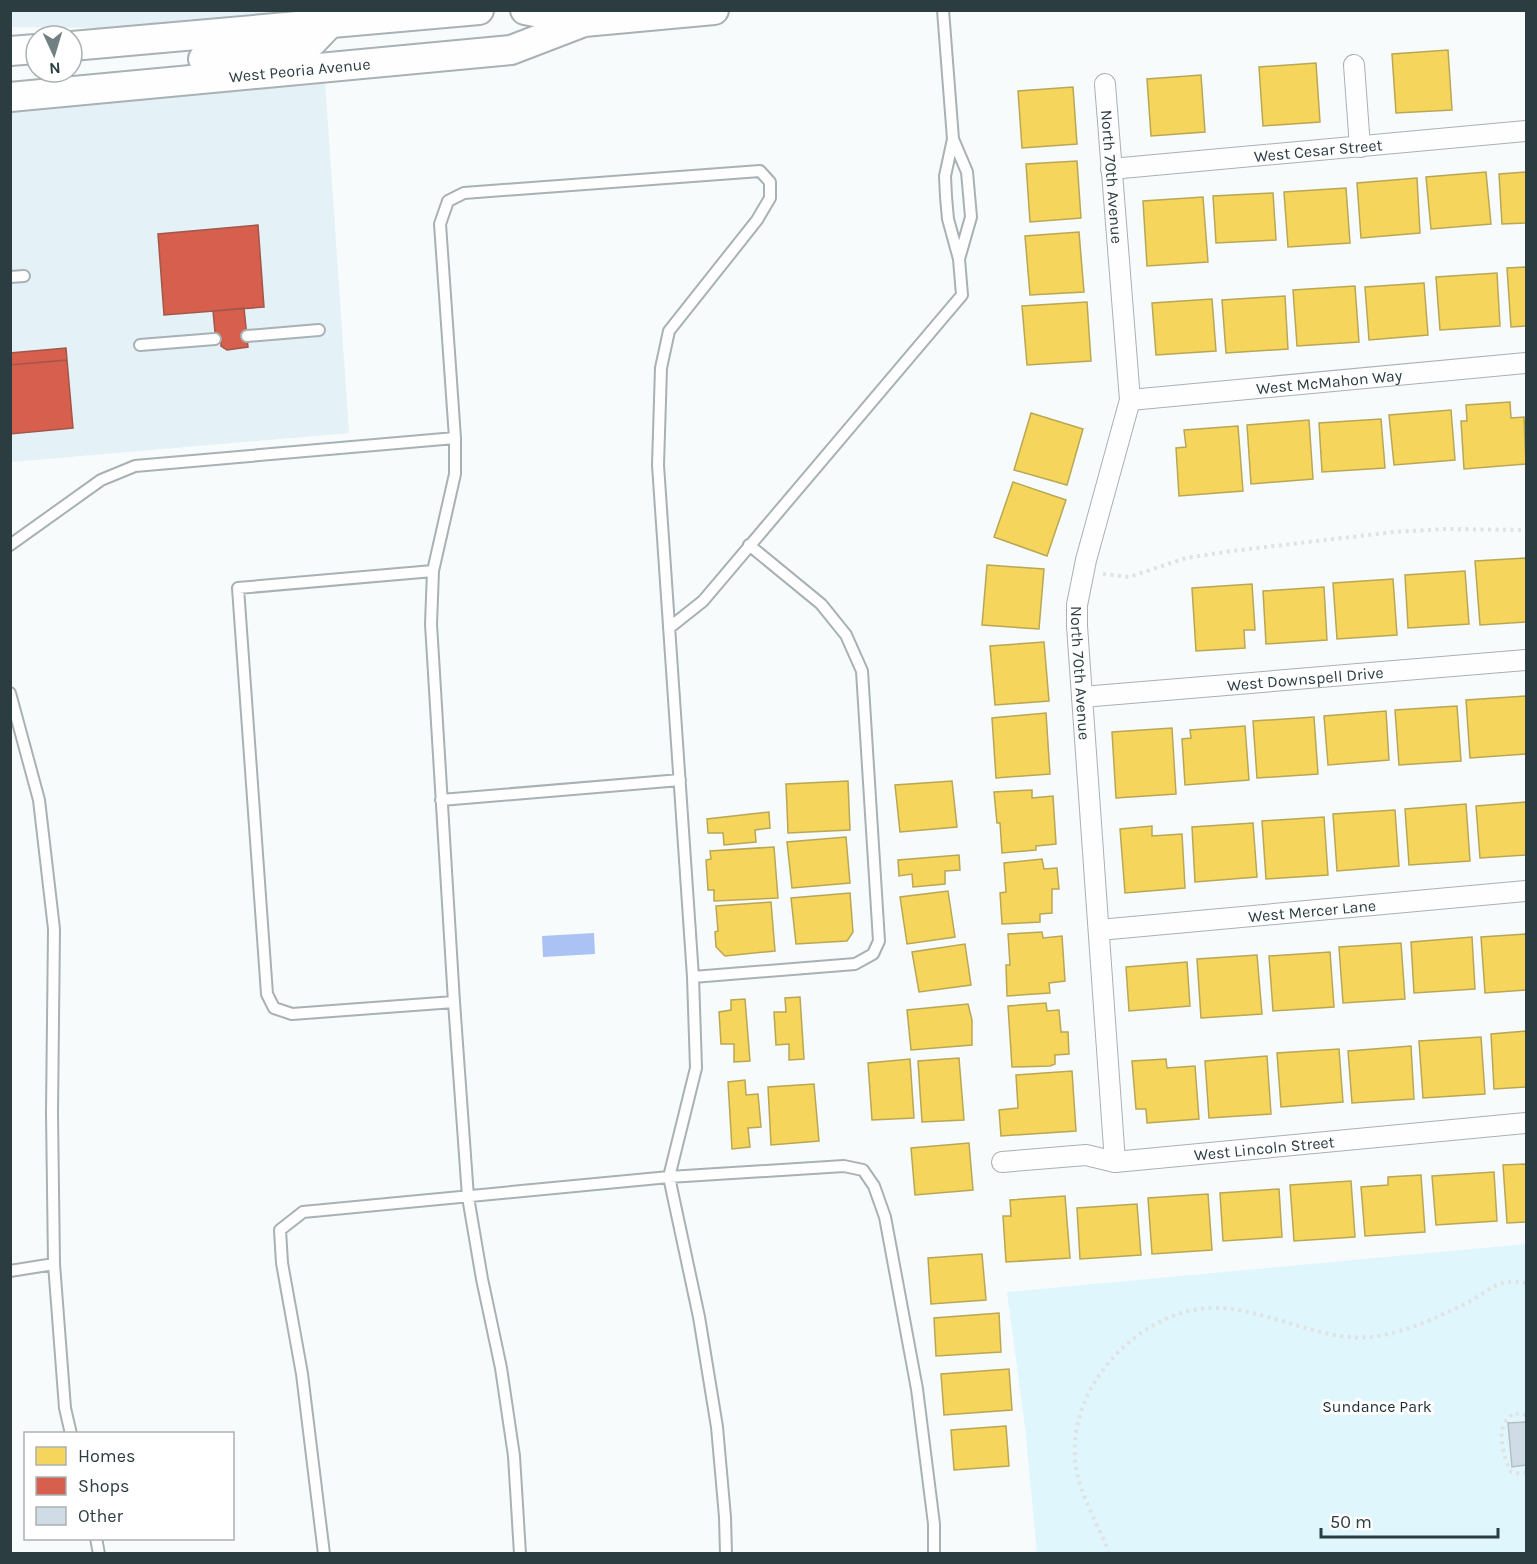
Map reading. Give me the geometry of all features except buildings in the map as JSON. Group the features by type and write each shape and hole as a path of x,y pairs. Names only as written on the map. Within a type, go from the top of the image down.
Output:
{"main road":[{"path":"84,45 330,16 479,10"},
{"name":"West Peoria Avenue","path":"525,10 584,22"},
{"name":"West Peoria Avenue","path":"10,97 511,50 584,22 714,10"},
{"path":"88,90 146,66 296,49 312,42 330,16"}],"street":[{"path":"1354,65 1360,147"},
{"name":"North 70th Avenue","path":"1105,84 1130,400 1077,605 1115,1162"},
{"name":"West Cesar Street","path":"1111,169 1527,131"},
{"name":"West McMahon Way","path":"1130,400 1527,363"},
{"name":"West Downspell Drive","path":"1082,698 1527,660"},
{"name":"West Mercer Lane","path":"1099,930 1527,891"},
{"name":"West Lincoln Street","path":"1002,1162 1086,1155 1115,1162 1527,1123"}],"lane":[{"path":"669,628 703,601 962,295 959,259 948,219 945,176 953,138 943,10"},
{"path":"953,138 968,172 971,217 959,259"},
{"path":"520,1554 514,1456 501,1368 468,1197 430,624 434,571 455,474 455,438 440,224 448,201 464,193 760,171 770,182 770,198 757,220 669,331 661,368 658,465 693,977 696,1068 669,1177 699,1317 717,1427 726,1554"},
{"path":"10,277 24,276"},
{"path":"247,336 320,330"},
{"path":"140,345 215,339"},
{"path":"10,545 101,480 135,466 455,438"},
{"path":"693,977 855,964 873,954 879,940 862,671 846,635 821,604 749,545"},
{"path":"434,571 238,588 267,994 274,1008 292,1014 454,1002"},
{"path":"10,693 39,800 54,929 52,1113 54,1264 65,1408 71,1432"},
{"path":"441,800 680,780"},
{"path":"324,1554 302,1374 282,1263 280,1230 303,1212 669,1177 844,1166 863,1170 874,1186 885,1217 917,1389 933,1524 934,1554"},
{"path":"10,1270 54,1264"}],"path":[{"path":"1084,571 1129,577 1186,558 1393,532 1445,529 1527,530"},
{"path":"1108,1554 1076,1472 1074,1453 1079,1422 1096,1380 1128,1341 1148,1328 1183,1312 1222,1308 1260,1313 1347,1337 1377,1336 1411,1329 1466,1303 1496,1283 1527,1283"},
{"path":"1527,1415 1514,1413 1504,1421 1503,1428 1504,1447 1511,1472 1527,1473"}],"shaded area":[{"path":"11,11 290,11 122,28 84,28 84,24 24,24 24,27 11,27"},
{"path":"325,81 349,433 11,462 11,110"}],"green space":[{"name":"Sundance Park","path":"1526,1244 1526,1553 1037,1553 1025,1427 1007,1292"}],"water":[{"path":"594,933 595,954 543,957 542,936"}]}
